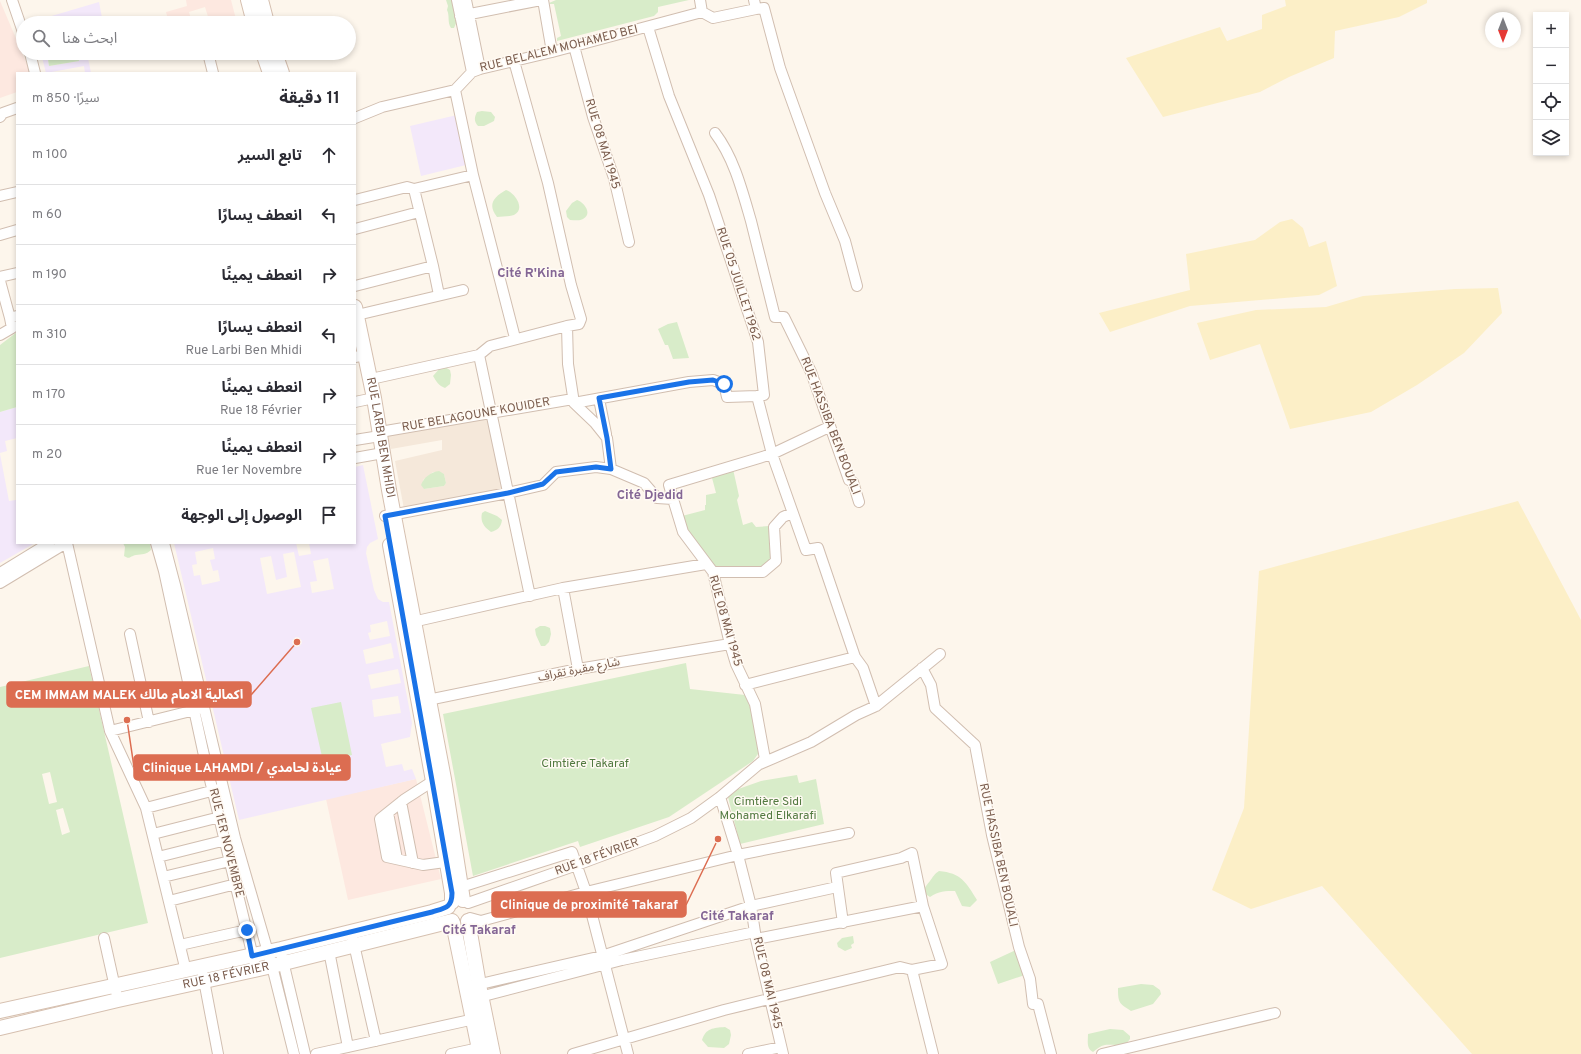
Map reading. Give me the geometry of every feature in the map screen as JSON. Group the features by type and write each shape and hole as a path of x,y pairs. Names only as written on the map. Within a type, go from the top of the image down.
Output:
{"street":[{"path":"12,0 18,16"},
{"path":"20,0 21,16"},
{"path":"248,0 252,16"},
{"path":"261,0 265,16"},
{"path":"457,0 465,15"},
{"path":"466,0 465,15 476,70"},
{"path":"465,15 542,0 552,52"},
{"path":"700,0 702,12 713,18 755,4 764,8 780,68 825,193 846,241 857,286"},
{"name":"RUE BELALEM MOHAMED BEI","path":"455,90 476,70 552,52 702,12"},
{"name":"RUE 05 JUILLET 1962","path":"648,27 669,96 709,195 758,342 764,395 757,396"},
{"name":"RUE 08 MAI 1945","path":"574,46 593,117 614,178 629,242"},
{"path":"32,60 35,72"},
{"path":"210,60 213,72"},
{"path":"265,60 270,72"},
{"path":"277,60 282,72"},
{"path":"371,379 479,355 490,346 515,338 579,324 581,319 571,285 548,183 514,61"},
{"path":"356,118 382,108 455,90 473,175 515,338"},
{"path":"1,115 16,108"},
{"name":"RUE HASSIBA BEN BOUALI","path":"715,133 725,146 744,197 763,265 775,317 784,317 810,372 829,427 849,480 853,482 859,502"},
{"path":"356,200 407,186 414,189 473,175"},
{"path":"414,189 439,295"},
{"path":"0,196 16,192"},
{"path":"356,229 419,212"},
{"path":"0,235 16,230"},
{"path":"356,286 433,266"},
{"path":"0,277 16,273"},
{"path":"0,281 14,317 12,328 0,335"},
{"path":"356,311 463,290"},
{"name":"RUE LARBI BEN MHIDI","path":"356,311 358,353 365,400 377,435 389,515 424,700 452,861 452,893 458,899"},
{"path":"567,326 568,364 573,401 595,423 607,438"},
{"name":"RUE LARBI BEN MHIDI","path":"358,353 371,379 365,400"},
{"path":"479,355 530,596"},
{"name":"RUE BELAGOUNE KOUIDER","path":"356,440 491,412 599,398 689,382 713,380 724,384 727,397 757,396"},
{"path":"757,396 772,454 806,550 818,548 855,657 863,668 876,706"},
{"path":"599,398 607,438 611,469"},
{"path":"389,515 508,493 543,484 556,472 596,467 611,469 644,483 656,498 673,499 670,485 772,454 829,427"},
{"path":"356,458 379,454"},
{"name":"RUE 08 MAI 1945","path":"673,499 684,532 709,568 736,664 755,704 765,759 759,765"},
{"path":"409,622 564,588 709,568 763,572 772,566 776,561 774,527 783,517 792,513"},
{"path":"0,583 6,573 48,544"},
{"path":"6,573 64,544"},
{"path":"66,544 110,731 146,808 186,971"},
{"name":"RUE 1ER NOVEMBRE","path":"160,545 164,571 230,839 230,861 254,962"},
{"path":"564,588 578,670"},
{"path":"130,634 150,722"},
{"name":"شارع مقبرة تقراف","path":"424,700 578,670 730,644"},
{"path":"720,797 759,765 811,742 856,715 876,706 940,654"},
{"path":"745,685 855,657"},
{"name":"RUE HASSIBA BEN BOUALI","path":"922,668 931,685 935,708 975,745 992,835 1019,947 1030,979 1033,1004 1038,1004 1051,1054"},
{"path":"110,731 199,709"},
{"path":"438,780 401,802 380,819 387,857 423,865 452,861"},
{"path":"146,808 218,790"},
{"name":"RUE 1ER NOVEMBRE","path":"218,790 220,817 276,957 305,1054"},
{"name":"RUE 08 MAI 1945","path":"720,797 738,855 751,906 755,936 782,1050"},
{"name":"RUE 18 FÉVRIER","path":"276,957 329,952 353,939 432,912 458,899 536,880 655,836 691,818 720,797"},
{"path":"401,802 413,862"},
{"path":"153,834 220,817"},
{"path":"469,919 481,921 586,892 738,855 849,833"},
{"path":"158,857 230,839"},
{"path":"493,1054 480,1018 474,992 452,922 448,916 458,899 530,865 572,852 586,892 628,1054"},
{"path":"573,1054 724,1010 770,1000 900,967 912,970 942,964 923,906 912,853 901,858 836,873 843,923"},
{"path":"163,877 230,861"},
{"path":"530,865 536,880"},
{"path":"169,901 236,884"},
{"path":"603,960 751,906 837,887"},
{"path":"458,899 472,909 469,919 474,992"},
{"path":"474,992 603,960 843,923 923,906"},
{"name":"RUE 18 FÉVRIER","path":"0,1011 117,993 353,939 452,922 461,924 469,919"},
{"path":"180,945 247,930"},
{"path":"104,938 117,993"},
{"path":"353,939 376,1041"},
{"path":"329,952 348,1047"},
{"name":"RUE 1ER NOVEMBRE","path":"276,957 293,1054"},
{"path":"912,970 933,1054"},
{"name":"RUE 18 FÉVRIER","path":"0,1028 186,971 202,974"},
{"path":"202,974 218,1054"},
{"path":"1102,1054 1275,1013"},
{"path":"316,1054 480,1018"},
{"path":"451,1054 479,1051 480,1018"},
{"path":"748,1054 782,1050"}],"shaded area":[{"path":"186,0 231,0 235,16 208,16 205,7 189,12 190,16 167,16 166,12 187,6"},
{"path":"0,1 16,38 16,60 25,60 30,71 16,72 16,92 0,98"},
{"path":"99,2 102,16 52,16"},
{"path":"43,60 48,60 49,66 79,60 88,60 91,72 85,72 84,66 46,72"},
{"path":"457,115 466,165 421,176 410,126"},
{"path":"16,407 16,438 5,441 7,451 0,453 0,412"},
{"path":"488,417 502,492 404,509 395,461 442,450 442,440 391,449 387,434","holes":["433,472 444,474 446,483 444,486 424,489 423,480"]},
{"path":"0,454 9,501 16,500 16,544 33,544 0,563"},
{"path":"363,465 378,539 370,543 367,547 366,553 374,590 378,599 383,602 389,602 412,723 410,737 381,744 386,767 402,764 404,771 412,769 416,779 239,820 174,544 296,544 299,556 311,554 309,544 356,544 356,467","holes":["213,548 215,559 210,560 213,571 218,570 220,581 202,585 200,575 194,576 192,565 197,564 195,552","294,552 301,587 267,594 260,558 271,556 276,580 287,577 283,554","328,558 334,589 312,593 310,582 317,581 313,561","387,621 390,636 370,640 368,633 371,632 370,625","391,643 394,658 366,664 363,650","398,669 401,683 371,689 368,675","398,696 401,713 374,717 372,700"]},
{"path":"416,779 441,879 348,900 326,799"}],"green space":[{"path":"446,0 453,0 457,21 454,28 451,28 449,24 447,10 448,6"},
{"path":"556,0 689,0 658,7 658,12 654,16 557,41 557,38 561,36 554,4 549,3"},
{"path":"48,60 79,60 79,61 49,66"},
{"path":"477,112 491,112 495,117 494,121 484,126 478,126 475,121 475,116"},
{"path":"506,190 513,194 516,198 519,209 514,215 497,217 492,208 493,201 498,195"},
{"path":"577,200 585,206 587,211 586,217 582,220 570,220 567,217 566,211 572,203"},
{"path":"677,322 689,358 673,359 668,345 665,345 658,329 668,324"},
{"path":"16,333 16,407 0,412 0,345"},
{"path":"445,367 450,370 451,375 450,384 445,388 439,385 433,376 440,368"},
{"path":"733,469 739,496 737,500 743,525 752,522 756,527 769,526 769,530 772,533 773,561 764,568 726,570 713,567 685,528 682,516 705,510 706,495 716,493 711,474"},
{"path":"439,471 444,474 446,483 444,486 424,489 421,485 426,477"},
{"path":"485,511 502,520 499,528 491,532 486,528 482,519 482,513"},
{"path":"124,544 150,544 151,550 146,554 128,558 124,556 125,547"},
{"path":"540,626 550,628 551,634 549,642 545,646 541,646 536,635 535,629"},
{"name":"Cimtière Takaraf","path":"686,663 690,689 745,695 750,707 760,751 753,761 669,817 580,847 578,841 473,876 443,714"},
{"path":"89,666 148,923 0,958 0,687","holes":["50,772 57,802 49,804 42,774","63,808 70,832 62,835 56,810"]},
{"path":"341,702 352,755 323,761 311,708"},
{"name":"Cimtière Sidi Mohamed Elkarafi","path":"797,775 799,783 816,779 824,824 740,844 727,793 761,781"},
{"path":"939,871 958,876 970,888 977,900 970,907 962,906 955,891 942,892 930,897 927,895 924,891 925,887"},
{"path":"853,936 854,943 851,945 852,948 845,951 838,947 837,943 842,938"},
{"path":"1018,949 1025,975 998,984 990,962"},
{"path":"1141,984 1153,985 1160,990 1161,994 1153,1004 1131,1011 1120,1002 1118,997 1118,988"},
{"path":"725,1027 730,1030 731,1035 729,1044 724,1048 708,1047 702,1040 710,1029"},
{"path":"1110,1029 1123,1030 1130,1036 1130,1039 1125,1044 1105,1045 1093,1052 1089,1048 1088,1034"}],"sand":[{"path":"1285,0 1427,0 1427,3 1399,17 1335,31 1334,58 1289,77 1260,92 1163,117 1126,58 1220,27 1227,41 1262,29 1262,15 1286,6"},
{"path":"1292,219 1303,228 1309,247 1326,241 1337,286 1319,295 1190,306 1110,332 1099,313 1190,290 1186,254 1255,240 1280,222"},
{"path":"1498,288 1502,313 1464,353 1417,385 1371,412 1290,429 1260,344 1210,360 1197,323 1256,310 1326,307 1363,296 1455,289"},
{"path":"1518,501 1581,620 1581,1054 1472,1054 1322,886 1251,909 1212,890 1244,808 1259,571"}],"place":[{"name":"CEM IMMAM MALEK اكمالية الامام مالك","path":"297,642"},
{"name":"Clinique LAHAMDI / عيادة لحامدي","path":"127,720"},
{"name":"Clinique de proximité Takaraf","path":"718,839"}],"district":[{"name":"Cité R'Kina","path":"531,274"},
{"name":"Cité Djedid","path":"650,496"},
{"name":"Cité Takaraf","path":"737,917"},
{"name":"Cité Takaraf","path":"479,931"}],"route":[{"path":"247,930 252,956 432,912 448,906 452,902 452,893 433,781 385,516 508,493 543,484 556,472 596,467 611,469 607,438 599,398 689,382 713,380 724,384"}]}
